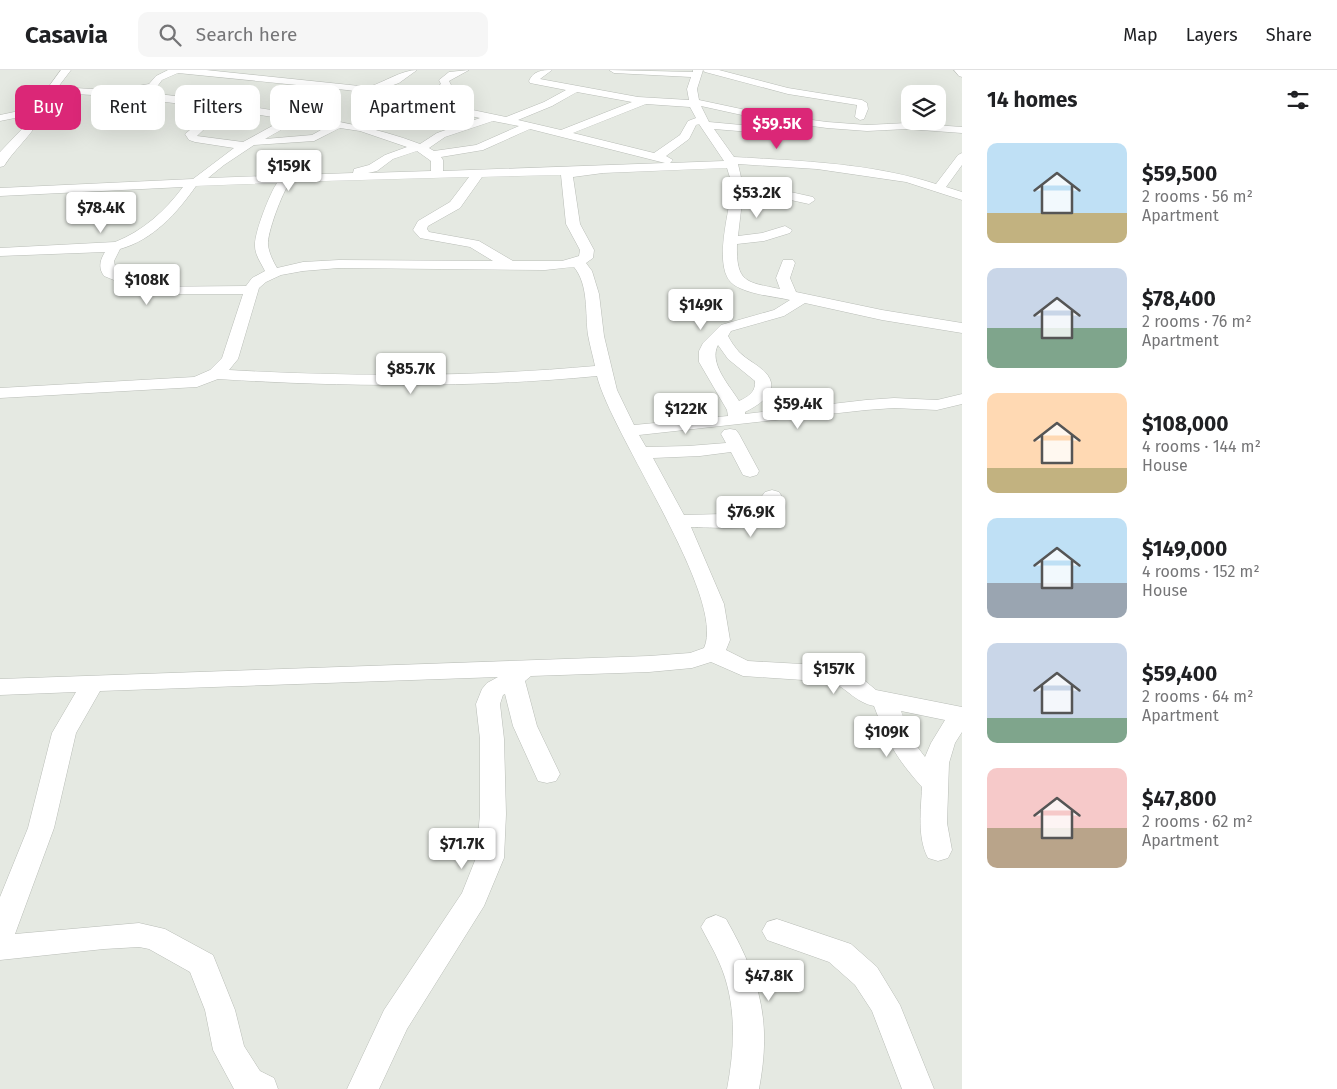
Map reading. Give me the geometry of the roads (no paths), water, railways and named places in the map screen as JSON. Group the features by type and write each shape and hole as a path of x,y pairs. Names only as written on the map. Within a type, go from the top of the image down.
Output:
{"street":[{"path":"55,85 66,70"},
{"path":"152,85 155,80 172,70 351,88"},
{"path":"383,85 401,78 412,70"},
{"path":"446,85 444,80 464,70"},
{"path":"547,70 534,78 534,81 645,100 695,103 804,122 852,128 901,127"},
{"path":"614,70 701,72 732,77 826,98 863,104 860,117"},
{"path":"959,70 962,74"},
{"path":"599,93 642,71"},
{"path":"701,72 692,91 695,103 704,123 731,164 737,196 730,261 734,276 739,282 750,287 882,315 962,328"},
{"path":"732,77 757,72"},
{"path":"304,83 319,73"},
{"path":"506,121 548,104 575,89"},
{"path":"812,109 826,98"},
{"path":"560,134 610,116 645,100"},
{"path":"795,133 809,113 860,117 901,124"},
{"path":"474,114 530,126 685,166"},
{"path":"0,118 15,115"},
{"path":"346,177 377,166 395,154 420,148 441,135 492,118"},
{"path":"657,158 684,137 692,123 744,127 766,137"},
{"path":"341,124 378,132 420,148 433,155 437,160 437,174"},
{"path":"433,155 479,148 530,126"},
{"path":"946,129 962,130"},
{"path":"0,163 5,149 27,130"},
{"path":"196,130 191,134 193,138 199,140 246,145 289,139 314,138 328,130"},
{"path":"0,252 115,246 142,232 159,220 209,170 273,130"},
{"path":"731,164 743,148"},
{"path":"938,189 962,157"},
{"path":"731,164 752,174"},
{"path":"0,192 286,179 577,171 731,164 817,165 908,179 962,196"},
{"path":"0,393 197,382 216,374 230,359 255,282 273,274 295,268 346,264 562,265 578,263 586,258 587,250 573,224 566,183 567,175 577,171"},
{"path":"480,173 455,205 423,224 420,230 425,235 474,244 510,265"},
{"path":"213,182 266,195 279,187 286,179"},
{"path":"0,187 13,190"},
{"path":"737,196 777,193 809,200"},
{"path":"266,195 261,244 264,256 273,274"},
{"path":"737,196 751,204"},
{"path":"732,241 764,237 785,230"},
{"path":"115,246 107,261 109,273 129,281 135,291 252,290"},
{"path":"578,263 584,270 592,294 596,336 609,390 628,431 689,543 713,604 719,640 713,653"},
{"path":"788,263 783,278 796,297"},
{"path":"735,417 707,362 707,351 711,343 726,328 779,313 796,297"},
{"path":"720,336 733,355 762,378 764,386 760,394 735,417 731,435 750,471"},
{"path":"216,374 252,377 454,379 521,377 604,370"},
{"path":"628,431 735,417 894,403 936,405 962,399"},
{"path":"640,452 696,451 736,446"},
{"path":"677,521 746,521 769,518 773,515 774,509 772,496"},
{"path":"0,687 92,683 519,674 692,660 713,653 743,668 837,674 850,681 869,698 961,715 943,743 936,763 934,823 938,850"},
{"path":"519,674 525,726 547,774"},
{"path":"363,1089 395,1020 474,898 490,858 493,814 492,749 488,704 490,695 495,689 519,674"},
{"path":"0,934 41,828 64,734 92,683"},
{"path":"884,700 900,742 910,757 936,785"},
{"path":"716,927 735,962 745,996 748,1031 746,1077 743,1089"},
{"path":"777,931 840,953 866,976 885,1005 918,1089"},
{"path":"0,948 104,937 139,935 155,938 202,964 220,1010 229,1050 248,1082 262,1089"}]}
